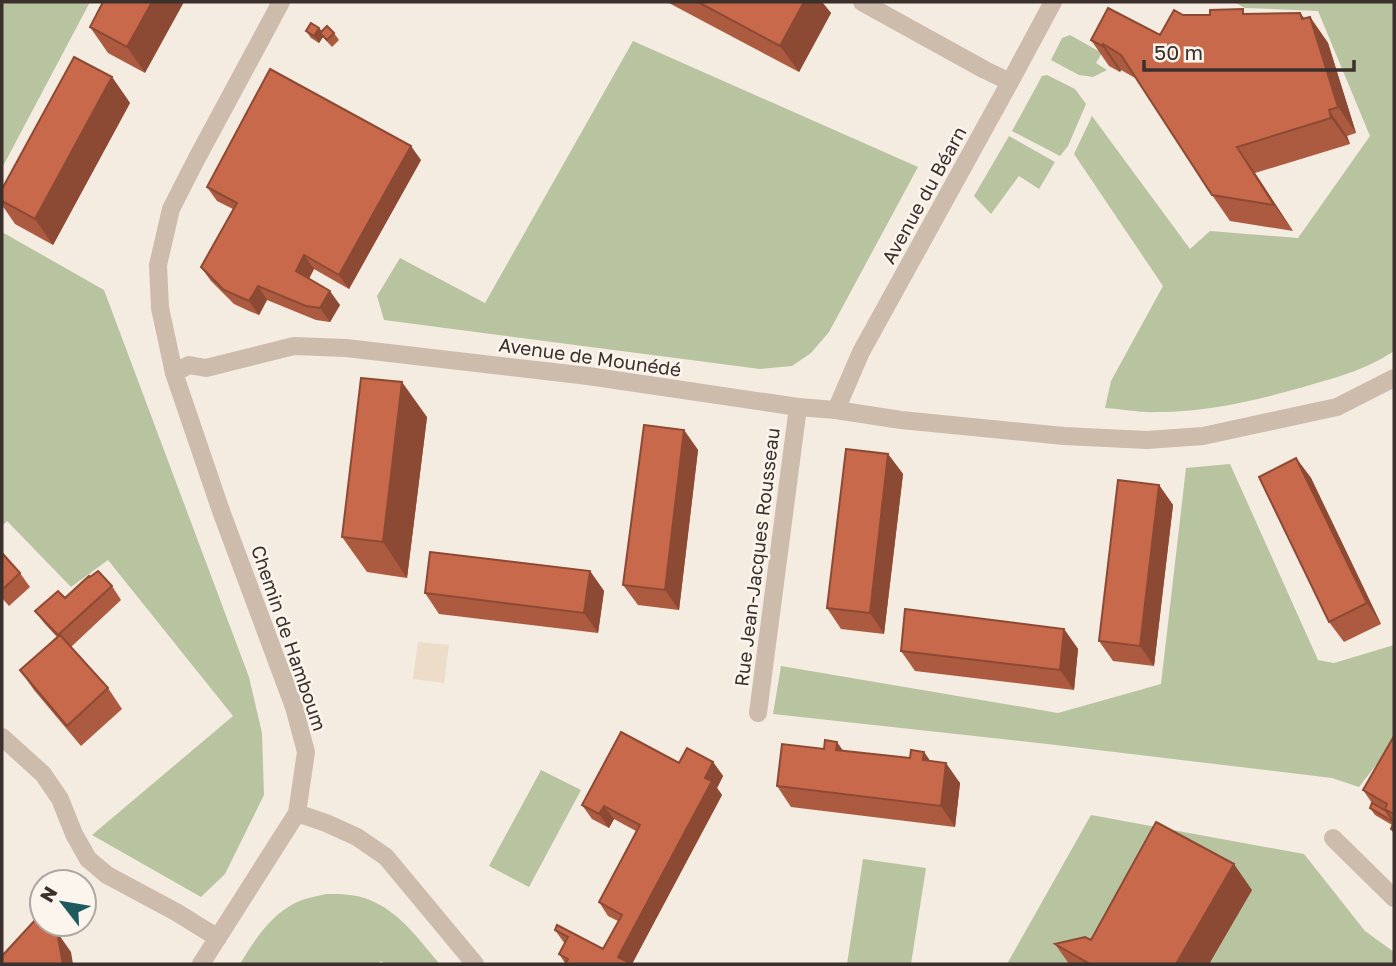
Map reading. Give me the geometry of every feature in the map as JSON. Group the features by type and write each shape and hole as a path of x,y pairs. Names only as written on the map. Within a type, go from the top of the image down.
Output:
{"street":[{"path":"174,373 160,309 158,265 171,209 281,2"},
{"path":"862,2 1010,82"},
{"name":"Avenue du Béarn","path":"836,410 861,352 1053,2"},
{"name":"Avenue de Mounédé","path":"174,373 189,365 206,368 294,346 346,348 588,376 798,407 901,419 1064,436 1147,440 1203,436 1337,407 1394,378"},
{"name":"Chemin de Hamboum","path":"174,373 221,511 294,707 306,752 297,813"},
{"name":"Rue Jean-Jacques Rousseau","path":"758,713 798,407"},
{"path":"2,737 43,774 60,799 74,834 88,859 107,875 218,937"},
{"path":"201,964 297,813 357,837 386,857 475,964"},
{"path":"1332,838 1394,898"}],"green space":[{"path":"2,2 90,2 2,168"},
{"path":"1234,2 1394,2 1394,351 1371,364 1337,377 1230,405 1158,412 1105,408 1111,381 1163,286 1074,154 1092,116 1190,249 1210,231 1298,238 1370,136 1318,11 1245,8"},
{"path":"1070,35 1102,53 1096,63 1107,70 1093,77 1079,75 1051,60 1062,38"},
{"path":"633,41 918,167 829,332 811,353 792,366 760,369 384,320 377,296 400,258 485,303"},
{"path":"1047,75 1075,89 1086,104 1068,146 1060,156 1012,131 1042,76"},
{"path":"1009,136 1055,162 1039,189 1019,176 991,214 974,196"},
{"path":"2,232 104,290 249,677 262,733 264,795 225,874 201,897 92,835 233,716 108,560 71,587 7,521 2,526"},
{"path":"1230,464 1318,660 1334,663 1394,645 1394,742 1359,787 1332,778 773,714 781,666 1058,713 1161,684 1186,468"},
{"path":"541,770 581,790 529,887 489,866"},
{"path":"1091,815 1304,854 1365,931 1394,952 1394,964 1007,964"},
{"path":"863,859 926,868 911,964 847,964"},
{"path":"326,894 359,897 390,911 438,962 240,964 275,917 305,899"}],"shaded area":[{"path":"418,642 449,645 444,683 413,679"}],"building":[{"path":"103,2 152,2 127,47 90,27"},
{"path":"698,2 804,2 780,46"},
{"path":"1108,8 1160,35 1174,10 1183,15 1210,15 1210,10 1243,9 1243,14 1300,13 1302,19 1310,17 1338,107 1329,110 1331,118 1237,147 1274,205 1212,195 1121,55 1091,40"},
{"path":"311,23 319,28 314,36 306,31"},
{"path":"327,26 334,33 327,40 320,33"},
{"path":"74,57 112,77 35,219 2,201 2,189"},
{"path":"270,69 411,146 339,275 304,255 296,271 330,291 320,308 306,306 258,286 249,301 224,290 201,267 237,203 207,187"},
{"path":"361,378 402,382 383,542 342,537"},
{"path":"644,425 684,430 665,590 623,585"},
{"path":"846,449 888,454 870,613 827,608"},
{"path":"1296,458 1367,603 1329,622 1259,477"},
{"path":"1118,480 1159,485 1140,646 1099,641"},
{"path":"430,552 590,571 584,613 425,593"},
{"path":"2,553 20,573 2,590"},
{"path":"98,571 112,586 58,635 35,611 58,591 65,598"},
{"path":"905,609 1064,629 1060,670 901,651"},
{"path":"60,635 108,688 67,726 20,670"},
{"path":"621,732 679,763 687,748 713,762 705,778 712,781 618,957 632,964 565,964 568,959 559,954 568,937 555,930 557,925 603,949 622,915 599,902 640,825 604,806 599,814 582,805"},
{"path":"1394,736 1394,814 1385,809 1387,804 1363,790"},
{"path":"825,740 837,742 836,750 910,758 911,750 924,752 923,760 946,763 941,806 777,786 782,744 824,749"},
{"path":"1372,803 1386,811 1394,822 1370,808"},
{"path":"1156,822 1234,864 1176,964 1090,964 1055,944 1085,937 1091,940"},
{"path":"28,928 28,938 58,938 63,964 2,964 2,956"}]}
